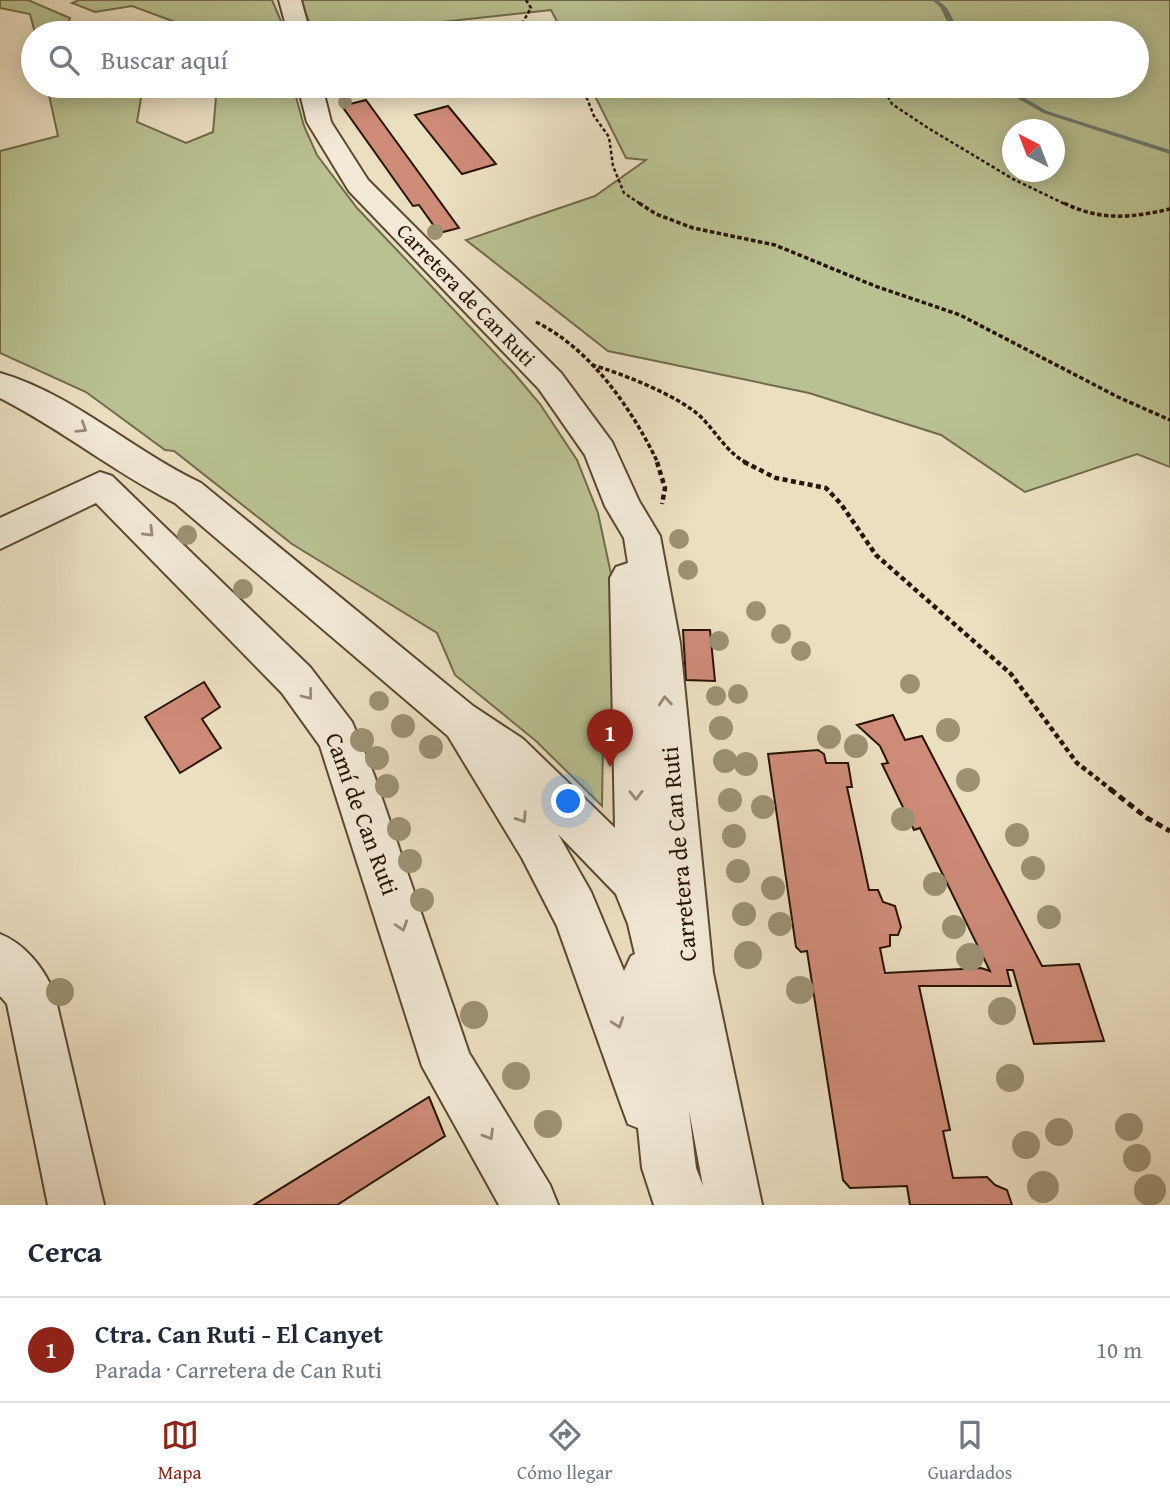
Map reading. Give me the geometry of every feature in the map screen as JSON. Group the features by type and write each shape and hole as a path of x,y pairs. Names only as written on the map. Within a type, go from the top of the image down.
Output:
{"street":[{"path":"290,0 296,21"},
{"name":"Carretera de Can Ruti","path":"313,98 319,122 359,185 550,381 600,451 623,506 642,536 660,643 689,973 734,1205"},
{"path":"0,358 74,391 158,456 188,493 458,719 508,752 639,884"},
{"path":"0,375 15,377 54,393 88,401"},
{"path":"0,384 57,413 153,475 188,493"},
{"name":"Camí de Can Ruti","path":"0,535 100,485 296,680 337,736 362,803 448,1066 530,1205"},
{"name":"Carretera de Can Ruti","path":"623,506 628,560 639,884 675,1186"},
{"path":"458,719 538,842 574,909 604,981 675,1186"},
{"name":"Carretera de Can Ruti","path":"639,884 665,972 698,1154 718,1205"},
{"path":"0,958 29,992 76,1205"}],"path":[{"path":"524,21 531,8 526,0"},
{"path":"587,98 594,116 609,137 614,166 624,193 656,214 693,228 775,245 875,286 960,315 1118,397 1170,420"},
{"path":"889,98 892,104 928,128 1013,178 1076,209 1098,217 1137,218 1170,209"},
{"path":"592,365 626,374 699,415 735,457 776,478 826,488 841,504 876,555 1011,674 1077,764 1147,818 1170,831"}],"green space":[{"path":"0,0 28,0 70,18 69,21 32,21 30,14 0,8"},
{"path":"79,0 272,0 281,21 173,21 132,6 95,12 72,3"},
{"path":"301,0 1170,0 1170,467 1137,454 1025,492 941,435 809,393 608,351 466,240 595,196 646,160 626,158 596,98 1149,98 1149,21 557,21 551,10 451,21 309,21"},
{"path":"50,98 141,98 137,122 186,143 213,132 216,98 296,98 304,126 317,155 357,208 513,372 540,404 577,460 598,513 620,616 616,739 603,739 602,806 536,741 455,675 437,633 292,544 174,451 165,450 86,392 0,353 0,151 58,136"}],"building":[{"path":"366,100 459,228 439,233 419,205 413,206 342,106"},
{"path":"448,106 496,164 462,174 415,115"},
{"path":"683,630 710,630 715,681 686,680"},
{"path":"204,682 220,707 202,719 221,748 180,773 145,717"},
{"path":"893,715 905,740 922,736 1042,966 1079,964 1104,1041 1034,1044 1013,970 1007,970 1011,986 919,986 950,1130 943,1131 953,1178 987,1177 995,1185 1007,1190 1012,1205 910,1205 907,1186 850,1188 843,1180 807,951 801,952 796,947 768,754 818,750 824,754 826,763 848,763 852,787 847,787 869,890 878,890 883,902 895,906 901,927 898,935 890,935 890,946 880,948 885,973 981,968 990,971 920,828 914,830 882,764 888,763 880,746 857,725"},
{"path":"429,1097 445,1136 337,1205 254,1205"}],"waterway":[{"path":"935,0 943,6 950,21"},
{"path":"1021,98 1045,112 1170,152"}],"place":[{"name":"Ctra. Can Ruti - El Canyet","path":"610,767"}]}
